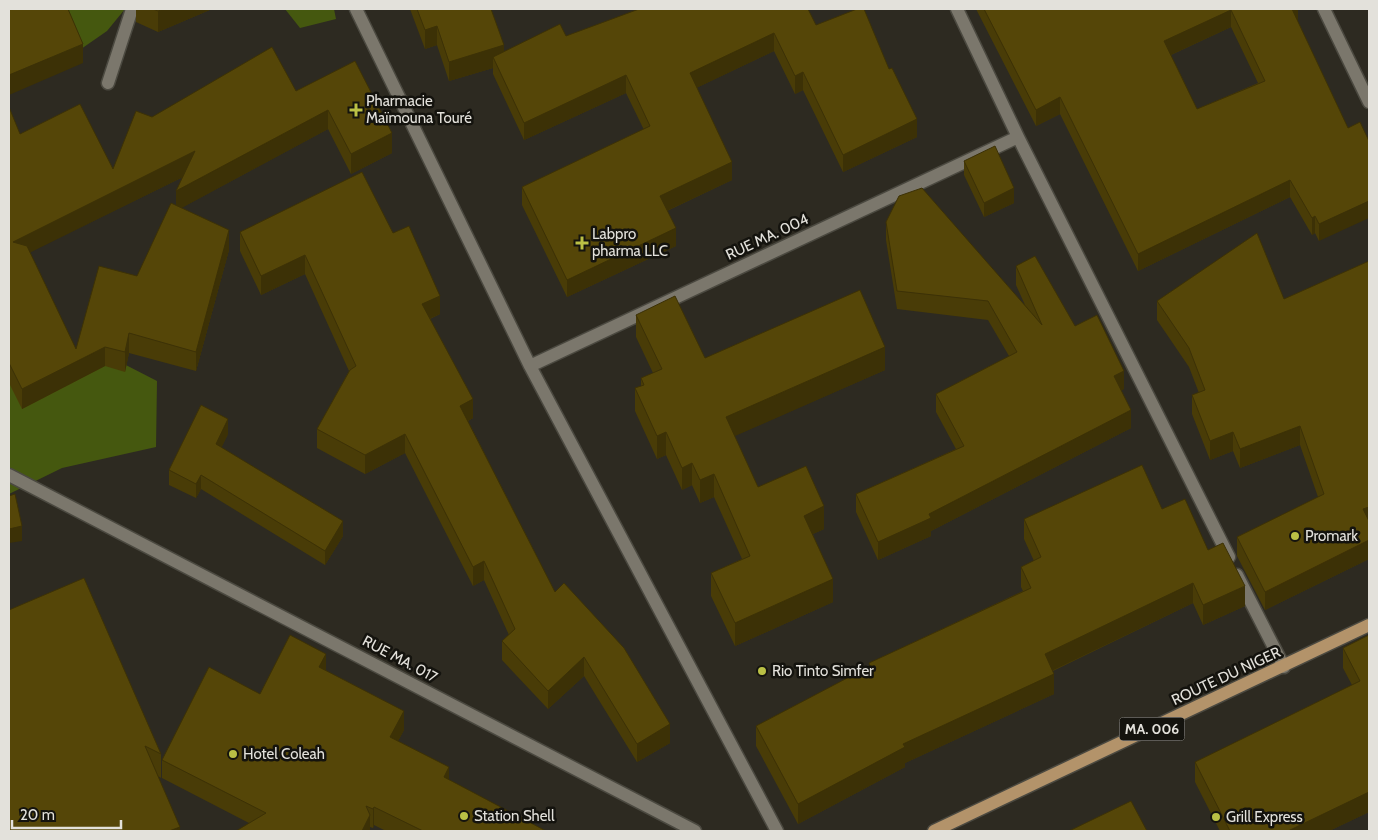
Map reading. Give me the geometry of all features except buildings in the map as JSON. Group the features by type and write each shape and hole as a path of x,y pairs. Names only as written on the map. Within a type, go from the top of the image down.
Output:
{"main road":[{"name":"ROUTE DU NIGER","path":"934,831 1284,667 1369,625"}],"street":[{"path":"108,83 132,9"},
{"path":"356,9 530,366 777,831"},
{"path":"957,9 1018,138 1284,667"},
{"path":"1324,9 1369,102"},
{"name":"RUE MA. 004","path":"530,366 1018,138"},
{"name":"RUE MA. 017","path":"9,475 695,831"}],"green space":[{"path":"9,9 125,9 107,31 58,65"},
{"path":"285,9 334,9 336,19 300,28"},
{"path":"120,362 157,381 156,447 62,468 9,494 9,377"}],"place":[{"name":"Pharmacie Maïmouna Touré","path":"356,110"},
{"name":"Labpro pharma LLC","path":"582,243"},
{"name":"Promark","path":"1295,536"},
{"name":"Rio Tinto Simfer","path":"762,671"},
{"name":"Hotel Coleah","path":"233,754"},
{"name":"Station Shell","path":"464,816"},
{"name":"Grill Express","path":"1216,817"}]}
